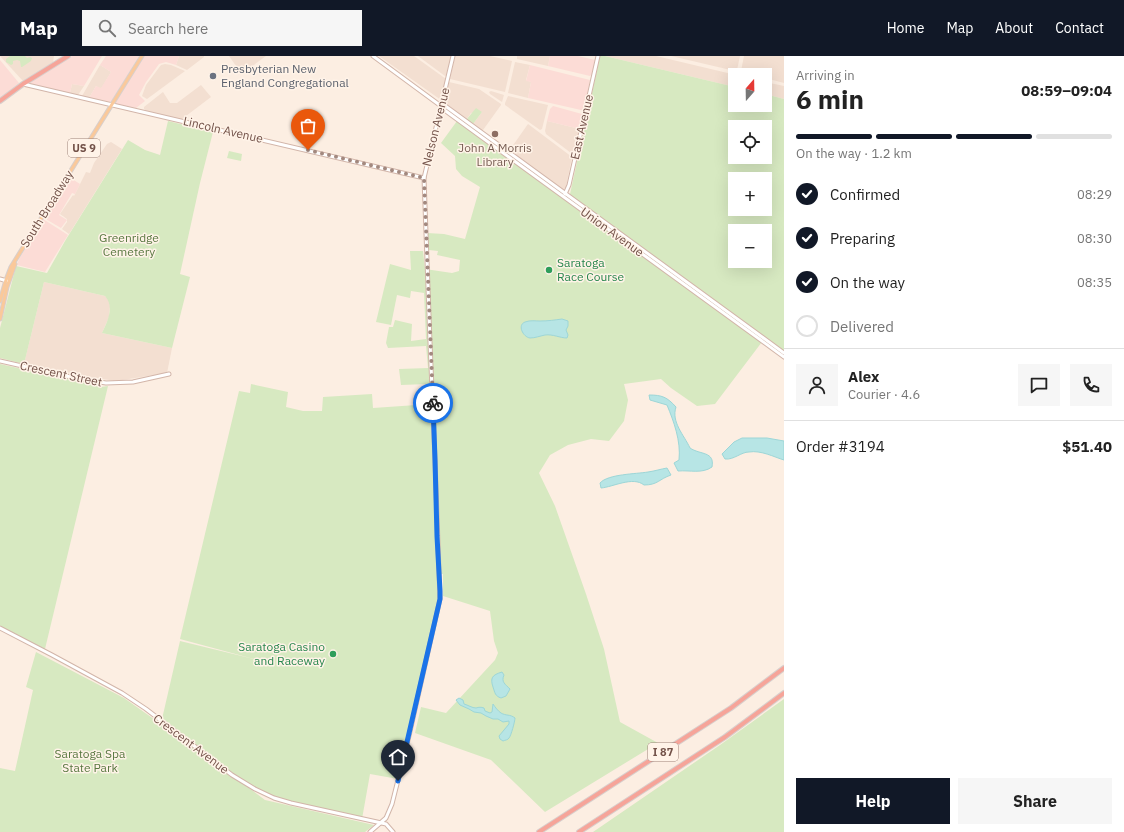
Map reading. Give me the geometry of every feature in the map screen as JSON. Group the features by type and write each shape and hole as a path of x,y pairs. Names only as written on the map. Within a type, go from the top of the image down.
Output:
{"highway":[{"path":"0,101 23,84 68,56"},
{"name":"I 87","path":"539,832 732,708 784,668"},
{"name":"I 87","path":"578,832 725,737 784,693"}],"main road":[{"name":"South Broadway","path":"0,302 11,267 15,260 142,56"},
{"name":"South Broadway","path":"0,319 7,281"}],"street":[{"name":"Union Avenue","path":"373,56 458,120 784,353"},
{"name":"Nelson Avenue","path":"370,832 386,818 394,795 440,599 424,178 454,56"},
{"name":"East Avenue","path":"564,196 569,185 598,56"},
{"name":"Lincoln Avenue","path":"23,84 424,178"},
{"name":"Union Avenue","path":"564,196 784,357"},
{"path":"0,279 7,281"},
{"name":"Crescent Street","path":"0,361 75,378 106,383 133,382 169,374"},
{"name":"Crescent Avenue","path":"0,628 122,693 146,709 232,775 255,789 291,804 381,823 387,825 393,832"}],"shaded area":[{"path":"0,56 54,56 53,63 23,81"},
{"path":"72,56 102,56 84,86 72,84 70,93 31,84 31,81"},
{"path":"106,56 139,56 111,102 89,98 96,86 101,88 111,72 100,65"},
{"path":"144,56 179,56 176,65 166,62 159,64 139,95 145,101 136,108 115,104 115,103"},
{"path":"179,56 204,57 187,70 176,65"},
{"path":"229,56 266,56 241,73"},
{"path":"379,56 414,56 446,79 441,100"},
{"path":"418,56 452,56 447,75 445,76"},
{"path":"455,56 490,56 512,61 505,92 450,79"},
{"path":"517,56 550,56 548,66 517,59"},
{"path":"550,56 578,56 595,60 592,74 590,76 548,66"},
{"path":"605,56 656,56 728,73 728,85"},
{"path":"671,56 740,56 737,68 728,68 728,69"},
{"path":"744,56 784,56 784,83 772,80 772,68 742,68"},
{"path":"0,60 19,83 0,98"},
{"path":"515,62 530,65 526,80 531,82 528,98 508,93"},
{"path":"165,64 185,71 147,99 142,96 146,85 161,65"},
{"path":"100,65 111,72 101,89 96,86 89,98 82,96"},
{"path":"530,65 590,80 584,109 581,110 528,98 531,82 526,81"},
{"path":"449,82 479,89 501,104 482,131 473,124 482,112 471,113 466,120 444,103"},
{"path":"772,83 784,86 784,99 772,96"},
{"path":"72,84 84,86 78,95 70,93"},
{"path":"201,85 211,97 182,119 146,111 144,109 144,107 163,92 170,103 177,103"},
{"path":"491,91 504,95 502,102 490,94 489,92"},
{"path":"508,96 548,105 542,129 540,130 505,105"},
{"path":"553,106 582,114 580,129 547,121 550,109"},
{"path":"547,121 580,129 573,153 546,134 545,131"},
{"path":"528,124 572,157 566,187 564,189 509,151"},
{"path":"111,142 122,149 69,234 62,229 67,222 67,219 60,214 73,195 74,196 86,172 90,173 94,163 107,144"},
{"path":"69,177 80,184 75,194 72,193 59,215 67,220 61,228 44,218"},
{"path":"43,219 68,235 45,272 17,265 19,259"},
{"path":"44,282 105,296 109,300 110,306 109,317 102,333 172,348 167,373 116,381 75,375 24,364"}],"green space":[{"path":"10,56 25,56 27,58 32,58 31,61 21,67 20,61 17,60 13,61 13,64 11,65 6,62 6,59"},
{"name":"Saratoga Race Course","path":"600,56 728,85 728,112 772,112 772,96 784,99 784,351 765,338 715,404 697,406 671,388 661,379 624,384 628,400 624,421 609,441 591,439 568,445 550,455 539,473 555,506 604,649 620,722 658,743 545,812 491,760 415,733 421,707 446,713 495,660 498,653 494,641 490,611 443,596 443,574 439,574 440,599 398,779 370,774 362,819 307,808 266,795 240,781 265,800 374,825 365,832 0,832 0,768 15,771 33,690 26,687 36,652 124,698 212,760 162,719 180,641 254,659 180,639 239,391 250,393 251,384 288,392 286,407 303,411 322,411 323,397 372,394 373,408 431,404 428,384 401,385 399,369 428,368 426,346 388,348 386,343 389,327 393,327 395,320 412,324 411,341 426,339 424,293 411,291 410,298 397,295 391,325 376,322 390,264 411,270 410,251 423,251 425,269 452,273 459,271 460,260 437,255 438,251 429,250 427,233 444,234 465,239 480,187 462,176 456,169 455,156 441,143 457,121 566,201 570,194"},
{"path":"476,108 482,112 473,124 466,120"},
{"name":"Greenridge Cemetery","path":"168,121 213,132 180,274 190,277 172,348 102,333 110,310 108,300 105,296 44,282 24,364 0,358 0,328 16,266 47,273 65,241 128,140 145,150 160,155"},
{"path":"229,151 242,154 241,161 227,158"},
{"path":"0,364 101,387 108,386 45,649 0,627"},
{"path":"784,699 784,832 593,832 720,745"}],"water":[{"path":"562,319 568,321 566,330 568,335 567,338 545,335 530,338 525,336 521,328 521,326 527,321"},
{"path":"649,395 664,397 676,407 675,418 690,448 709,456 711,458 712,467 700,471 678,471 674,463 679,460 679,446 670,411 667,405 650,400"},
{"path":"742,438 767,438 784,441 784,460 763,453 754,452 746,452 725,459 722,454 734,442"},
{"path":"667,468 671,475 656,483 644,485 629,482 601,488 600,483 609,478 651,472"},
{"path":"502,672 504,675 503,681 510,689 506,696 501,698 496,694 492,679 496,674"},
{"path":"459,698 463,700 464,704 474,708 484,708 485,711 490,713 492,712 493,704 501,713 515,718 509,739 503,741 499,736 509,724 509,721 503,722 481,713 474,712 460,705 456,700"}],"way so far":[{"path":"308,150 424,178 433,403"}],"place":[{"name":"Presbyterian New England Congregational","path":"213,76"},
{"name":"John A Morris Library","path":"495,134"},
{"name":"Saratoga Race Course","path":"549,270"},
{"name":"Saratoga Casino and Raceway","path":"333,654"}],"route":[{"path":"398,781 440,599 433,403"}],"park label":[{"name":"Saratoga Spa State Park","path":"90,761"}]}
